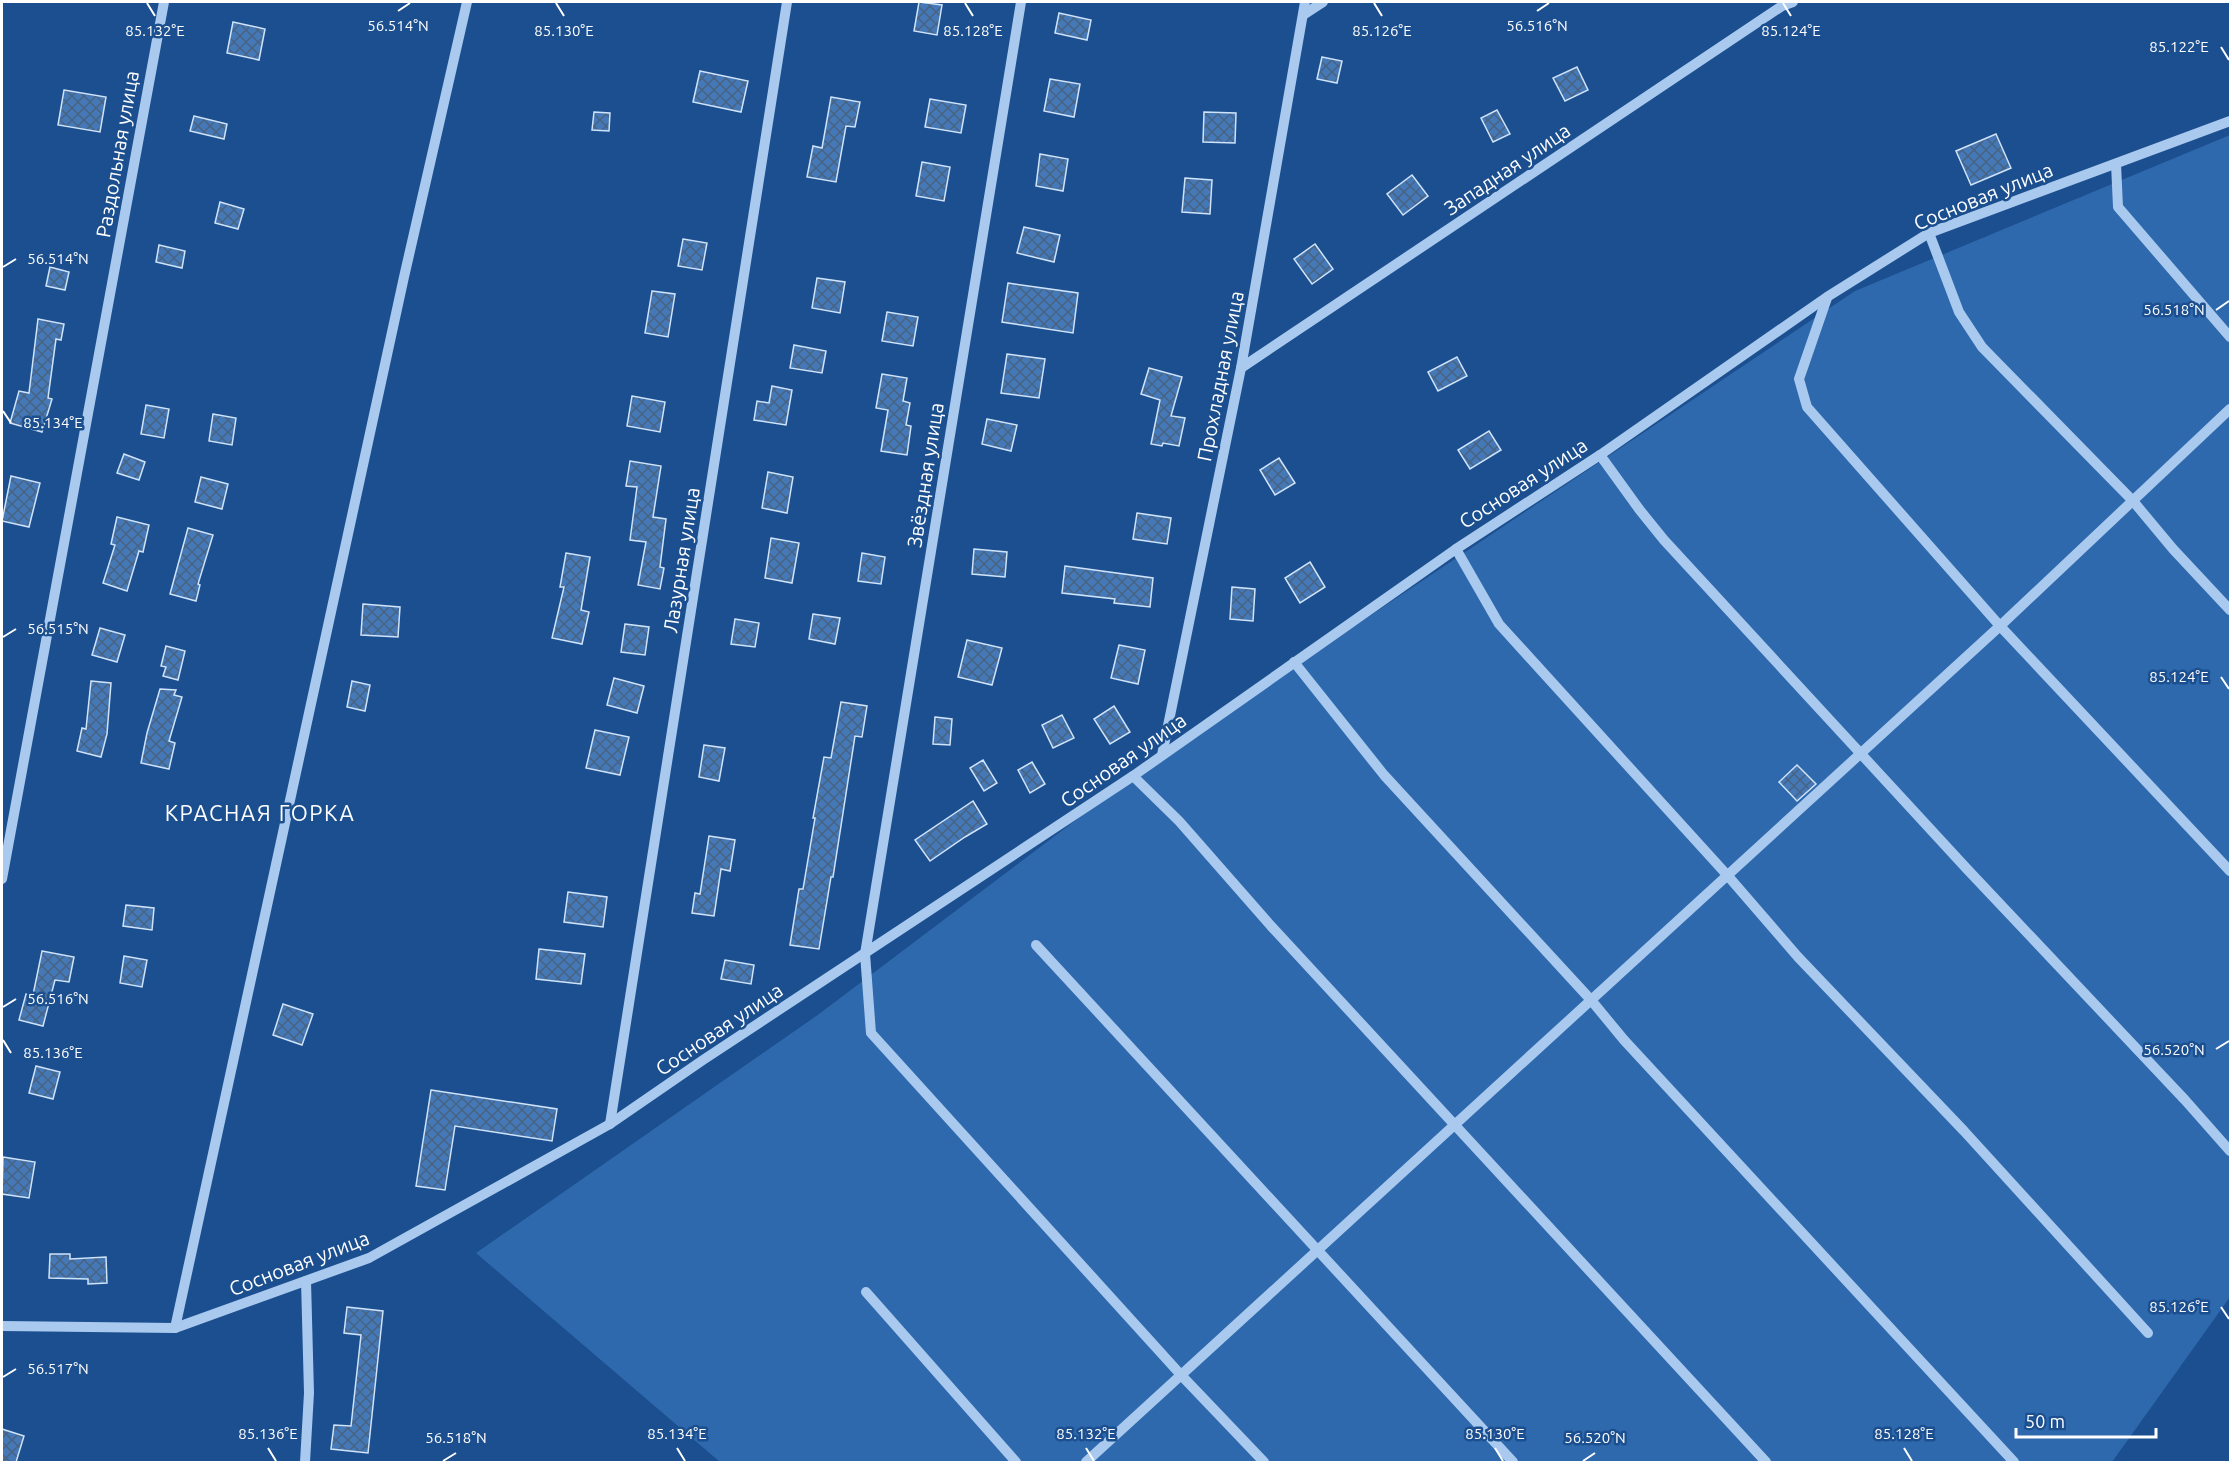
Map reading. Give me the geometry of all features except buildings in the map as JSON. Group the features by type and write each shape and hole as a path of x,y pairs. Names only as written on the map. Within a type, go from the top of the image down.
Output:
{"street":[{"name":"Раздольная улица","path":"2,879 164,2"},
{"path":"175,1328 467,2"},
{"name":"Лазурная улица","path":"610,1124 787,2"},
{"name":"Звёздная улица","path":"1021,2 865,954 871,1033 1181,1375 1264,1462"},
{"name":"Прохладная улица","path":"1162,755 1241,368 1305,2"},
{"path":"1303,15 1323,2"},
{"name":"Западная улица","path":"1241,368 1782,6 1793,2"},
{"name":"Сосновая улица","path":"2,1326 175,1328 369,1258 610,1124 1133,776 1456,549 1600,455 1827,297 1929,233 2230,121"},
{"path":"2116,164 2118,207 2230,337"},
{"path":"1929,233 1959,312 1982,347 2133,501 2173,549 2230,610"},
{"path":"1827,297 1799,379 1807,407 2000,626 2230,871"},
{"path":"1086,1462 2000,626 2230,410"},
{"path":"1600,455 1664,540 2230,1151"},
{"path":"1456,549 1499,624 1728,876 1798,957 1972,1140 2148,1333"},
{"path":"1294,662 1384,775 1591,1000 1624,1040 2014,1462"},
{"path":"1133,776 1179,821 1271,926 1766,1462"},
{"path":"1036,945 1513,1462"},
{"path":"305,1462 309,1393 306,1281"},
{"path":"866,1292 1016,1462"}],"shaded area":[{"path":"2230,135 2230,1297 2112,1462 720,1462 476,1253 819,1014 1162,755 1855,291"}],"district":[{"name":"КРАСНАЯ ГОРКА","path":"260,812"}]}
